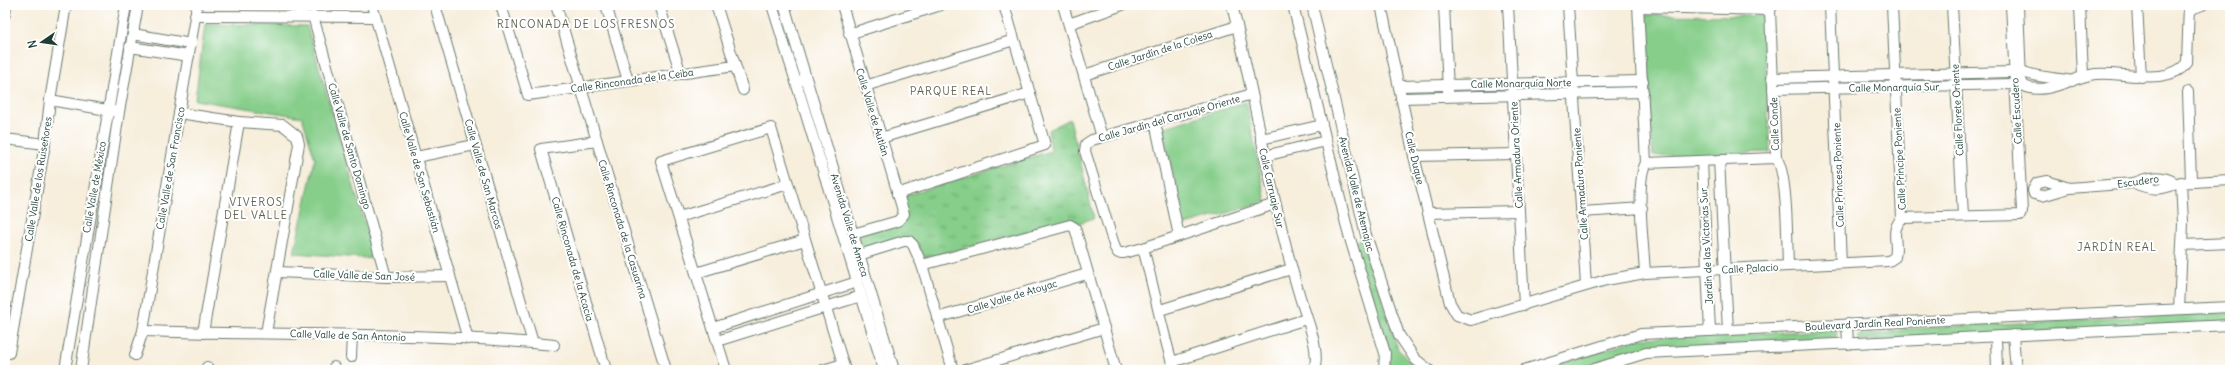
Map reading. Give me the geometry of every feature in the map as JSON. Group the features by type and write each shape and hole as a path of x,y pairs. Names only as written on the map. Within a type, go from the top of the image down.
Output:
{"street":[{"path":"5,14 6,5"},
{"name":"Calle Valle de los Ruiseñores","path":"9,352 9,326 45,144 50,100 66,5"},
{"name":"Calle Valle de México","path":"65,370 126,5"},
{"name":"Calle Valle de México","path":"81,370 119,112 138,5"},
{"name":"Calle Valle de San Francisco","path":"135,355 143,331 197,5"},
{"name":"Calle Valle de San Sebastián","path":"372,5 468,339"},
{"name":"Calle Valle de San Marcos","path":"435,5 533,343"},
{"name":"Calle Rinconada de la Ceiba","path":"501,5 528,95 736,66"},
{"name":"Calle Rinconada de la Casuarina","path":"556,5 666,370"},
{"path":"606,5 628,81"},
{"path":"659,5 681,74"},
{"path":"716,5 743,90"},
{"path":"772,5 884,370"},
{"name":"Avenida Valle de Ameca","path":"784,5 894,370"},
{"name":"Calle Valle de Autlán","path":"842,5 849,34 904,214 902,218 853,234"},
{"path":"849,34 941,5"},
{"path":"897,194 1045,145 1004,5"},
{"path":"1063,5 1102,137"},
{"path":"1069,24 1122,5"},
{"name":"Calle Carruaje Sur","path":"1232,5 1291,269 1317,354 1317,362 1314,370"},
{"name":"Avenida Valle de Atemajac","path":"1293,5 1348,232 1385,353 1384,370"},
{"name":"Avenida Valle de Atemajac","path":"1312,5 1364,226 1399,335 1414,359 1428,370"},
{"name":"Calle Duque","path":"1381,5 1414,156 1452,310"},
{"path":"1444,5 1448,85 1447,96"},
{"name":"Calle Armadura Oriente","path":"1508,5 1524,304"},
{"name":"Calle Armadura Poniente","path":"1568,5 1586,286"},
{"name":"Calle Princesa Poniente","path":"1830,5 1842,263"},
{"name":"Calle Príncipe Poniente","path":"1892,5 1902,218"},
{"name":"Calle Florete Oriente","path":"1952,5 1963,216"},
{"name":"Calle Escudero","path":"2011,5 2017,71"},
{"name":"Calle Escudero","path":"1963,216 2020,215 2022,211 2015,84 2017,71 2018,5"},
{"path":"2080,5 2083,76"},
{"path":"2137,5 2141,77"},
{"path":"2017,71 2022,84 2026,88 2037,89 2073,81 2083,76 2107,74 2141,77 2168,73 2181,69 2187,63 2189,8 2202,5"},
{"path":"1645,273 1641,184 1643,168 1646,163 1639,6 1771,7"},
{"name":"Calle Conde","path":"1771,7 1772,78 1776,158 1780,162 1783,182 1788,266"},
{"path":"195,16 375,17"},
{"name":"Calle Valle de Santo Domingo","path":"313,16 386,277"},
{"name":"Calle Jardín de la Colesa","path":"1084,74 1237,26"},
{"path":"133,34 191,44"},
{"path":"865,86 1014,40"},
{"path":"130,47 189,56"},
{"path":"117,56 128,58"},
{"name":"Calle Monarquía Sur","path":"1772,78 1955,74 2017,71"},
{"path":"796,82 806,79"},
{"name":"Calle Monarquía Norte","path":"1399,86 1643,81"},
{"name":"Calle Monarquía Sur","path":"1773,89 2015,84"},
{"name":"Calle Monarquía Norte","path":"1401,98 1643,92"},
{"path":"2179,309 2182,245 2182,182 2188,92"},
{"path":"881,138 1030,93"},
{"name":"Calle Jardín del Carruaje Oriente","path":"1143,248 1124,254 1118,253 1114,248 1085,151 1086,144 1102,137 1252,94"},
{"path":"50,100 119,112"},
{"path":"179,113 239,122 283,125 297,136 299,144 278,272 266,333"},
{"path":"203,333 239,122"},
{"path":"1155,122 1179,236"},
{"path":"1261,139 1322,125"},
{"path":"726,370 661,161 771,128 844,367 823,370"},
{"path":"1297,131 1301,147"},
{"path":"5,139 45,144"},
{"name":"Calle Rinconada de la Acacia","path":"597,141 541,149 606,370"},
{"path":"1265,156 1326,141"},
{"path":"416,157 475,144"},
{"path":"1414,156 1516,154"},
{"path":"1646,163 1776,158"},
{"name":"Jardín de las Victorias Sur","path":"1719,160 1728,330"},
{"name":"Jardín de las Victorias Sur","path":"1702,161 1710,331"},
{"name":"Escudero","path":"2069,188 2134,183 2144,179 2161,177 2182,182 2230,180"},
{"path":"679,217 788,184"},
{"path":"1276,204 1143,248 1160,310 1161,326 1173,366 1306,319"},
{"path":"1582,212 1642,208"},
{"path":"1428,213 1519,211"},
{"path":"1902,218 1963,216"},
{"name":"Calle Palacio","path":"1452,310 1463,318 1471,320 1618,277 1645,273 1893,259 1896,254 1896,225 1902,218"},
{"path":"922,265 1070,225 1075,228 1087,274 1116,370"},
{"path":"1348,232 1364,226"},
{"path":"696,273 805,240"},
{"path":"859,255 904,241 909,241 913,245 922,265 954,370"},
{"path":"2182,245 2230,243"},
{"path":"1160,310 1291,269"},
{"name":"Calle Valle de San José","path":"278,272 386,277 450,276"},
{"name":"Calle Valle de Atoyac","path":"938,318 1087,274"},
{"path":"713,328 857,282"},
{"path":"717,341 861,296"},
{"name":"Boulevard Jardín Real Poniente","path":"1524,370 1641,334 2230,307"},
{"path":"1709,309 1727,309"},
{"path":"1847,324 1848,344"},
{"name":"Boulevard Jardín Real Poniente","path":"1591,370 1646,353 2230,324"},
{"path":"965,370 1104,328"},
{"name":"Calle Valle de San Antonio","path":"143,331 352,335 468,339 554,345"},
{"path":"351,357 352,335"},
{"path":"1996,336 1997,370"},
{"path":"2012,336 2016,370"},
{"path":"1997,358 2015,356"}],"green space":[{"path":"1646,15 1763,16 1770,152 1653,156"},
{"path":"205,24 307,26 375,259 294,253 315,159 302,117 195,100"},
{"path":"1246,102 1266,202 1185,225 1162,128"},
{"path":"1070,119 1094,218 1076,224 1071,221 925,258 917,243 862,251 857,235 898,223 903,196 1051,151 1048,130"},
{"path":"1363,238 1398,349 1419,370 1390,370 1388,346 1354,243"},
{"path":"2230,312 2230,321 1860,341 1858,335 1888,333 1905,329"},
{"path":"1837,330 1836,338 1644,350 1579,370 1545,370 1561,363 1641,338"}],"district":[{"name":"RINCONADA DE LOS FRESNOS","path":"586,24"},
{"name":"PARQUE REAL","path":"951,91"},
{"name":"VIVEROS DEL VALLE","path":"256,208"},
{"name":"JARDÍN REAL","path":"2117,247"}]}
